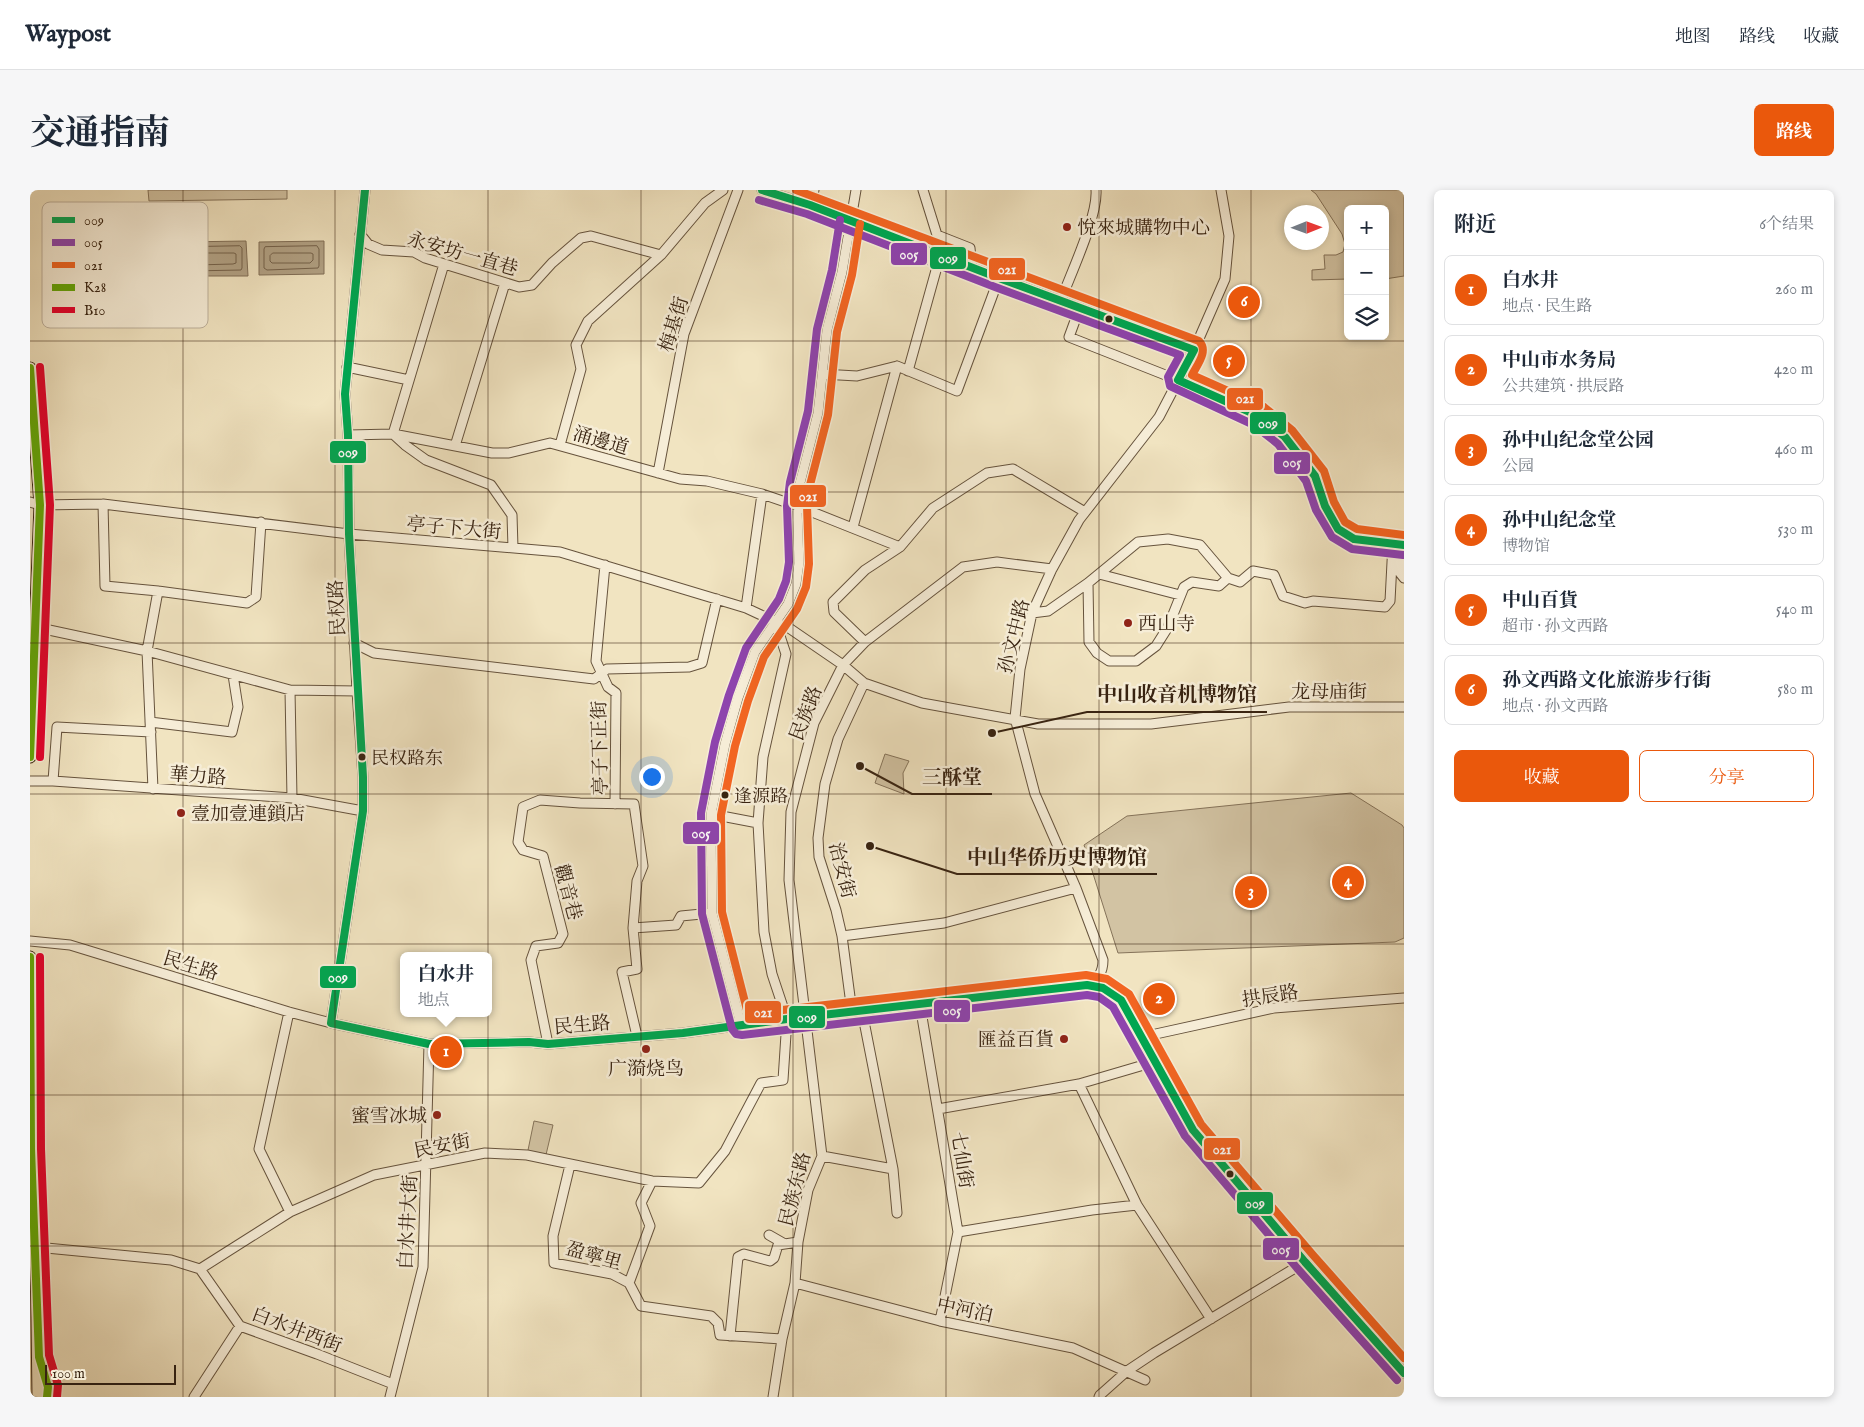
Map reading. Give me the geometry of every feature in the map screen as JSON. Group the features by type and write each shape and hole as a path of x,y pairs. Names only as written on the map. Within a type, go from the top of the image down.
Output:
{"main road":[{"path":"30,368 35,503 35,627 30,756"},
{"path":"30,957 31,1150 36,1248 39,1357 38,1397"},
{"path":"39,1357 48,1387 48,1397"}],"street":[{"name":"民权路","path":"331,1023 363,811 363,777 349,534 348,435 345,394 365,190"},
{"path":"560,445 581,369 576,345 588,321 661,254 705,203 723,190"},
{"name":"梅基街","path":"658,473 684,334 738,190"},
{"path":"762,190 810,205 940,256 1194,350"},
{"path":"810,205 814,190"},
{"path":"741,1025 712,913 711,814 725,744 738,698 755,652 788,604 796,584 800,563 797,506 800,483 818,414 827,330 842,272 856,190"},
{"path":"923,190 937,235 970,248 972,268"},
{"path":"1061,300 1085,237 1096,198 1096,190"},
{"name":"孙文中路","path":"1087,985 1094,982 1102,972 1103,960 1076,888 1035,794 1015,718 1020,669 1032,613 1052,569 1085,512 1159,417 1194,350 1225,279 1229,236 1221,190"},
{"name":"永安坊一直巷","path":"360,234 368,244 382,250 414,252 425,258 519,287 532,285 552,263 582,238 591,236 661,254"},
{"path":"908,371 940,256"},
{"path":"444,264 393,434 426,460 492,484 512,515 513,548"},
{"path":"822,374 857,376 897,366 957,391 999,278"},
{"path":"455,446 506,283"},
{"path":"1080,307 1069,337 1178,380 1259,416 1285,437 1315,476 1325,506 1338,530 1354,539 1404,544"},
{"path":"852,527 897,366"},
{"path":"347,367 409,380"},
{"name":"涌邊道","path":"348,435 393,434 492,453 510,453 550,443 560,445 680,479 707,481 762,494 900,547"},
{"path":"865,642 834,612 833,602 865,570 900,547 933,508 987,473 1013,469 1085,512"},
{"path":"746,608 762,494"},
{"name":"亭子下大街","path":"35,503 104,504 349,534 560,552 746,608 789,628 843,665 864,683"},
{"path":"104,504 105,586 247,603 256,597 261,522"},
{"path":"1032,613 1048,611 1088,583 1138,542 1168,538 1200,545 1228,578 1240,582 1253,571 1274,575 1283,596 1305,603 1313,601 1385,607 1390,601 1393,543"},
{"path":"1404,550 1400,573 1404,578"},
{"name":"民族路","path":"806,1017 789,880 791,812 814,723 843,665 865,642 963,567 997,562 1052,569"},
{"path":"602,673 596,661 605,565"},
{"path":"1099,574 1180,595"},
{"path":"1088,583 1089,642 1097,653 1109,661 1136,661 1156,646 1168,626 1184,587 1192,582 1219,586 1228,578"},
{"path":"153,789 148,651 158,591"},
{"path":"354,642 374,653 594,679 607,669 689,668 702,663 717,599"},
{"path":"775,621 786,654 763,757 758,824 764,932 772,974 787,1019"},
{"path":"35,627 148,651 290,690 357,692"},
{"name":"亭子下正街","path":"602,673 608,686 616,693 615,804 634,804 643,866 636,881 633,928 638,969 622,972 637,1036"},
{"path":"150,722 232,732 238,707 234,675"},
{"name":"龙母庙街","path":"864,683 922,703 1015,718 1038,724 1151,724 1289,707 1404,707"},
{"name":"治安街","path":"852,1012 842,936 836,910 819,857 818,838 825,784 838,739 864,683"},
{"path":"290,690 292,798"},
{"path":"53,781 57,727 151,732"},
{"name":"華力路","path":"30,781 292,798 363,811"},
{"name":"觀音巷","path":"548,1044 532,960 536,946 558,943 563,934 543,856 522,850 518,842 523,806 540,800 615,804"},
{"path":"711,814 758,824"},
{"path":"842,936 944,923 1076,888"},
{"path":"633,928 676,925 681,916 712,913"},
{"name":"民生路","path":"30,940 70,945 289,1012 428,1044 529,1042 548,1044 683,1033 787,1019 1087,985"},
{"path":"1087,985 1103,988 1121,1000 1193,1130 1305,1262 1404,1373"},
{"name":"拱辰路","path":"1142,1037 1274,1008 1404,998"},
{"name":"七仙街","path":"920,1005 958,1232 940,1321"},
{"path":"862,1011 893,1169 897,1213"},
{"path":"289,1012 259,1149 290,1212"},
{"name":"民族东路","path":"773,1397 782,1339 795,1283 798,1242 808,1190 822,1156 806,1017"},
{"name":"民安街","path":"200,1269 290,1212 374,1175 486,1153 527,1155 652,1181 699,1183 725,1151 760,1083 783,1080 787,1019"},
{"name":"白水井大街","path":"390,1397 423,1267 428,1044"},
{"path":"938,1109 1079,1084 1154,1062"},
{"path":"1079,1084 1136,1205 1211,1319"},
{"path":"822,1156 893,1169"},
{"name":"盈寧里","path":"570,1165 553,1236 554,1263 612,1274 629,1283 641,1306 710,1316 718,1323 720,1335 730,1336"},
{"path":"629,1283 650,1226 640,1203 652,1181"},
{"path":"958,1232 1092,1210 1136,1205"},
{"path":"769,1235 783,1243"},
{"path":"782,1339 730,1336 738,1256 744,1254 770,1261 774,1258 778,1245 798,1242"},
{"path":"36,1248 171,1260 200,1269"},
{"path":"1099,1397 1127,1371 1305,1262"},
{"name":"白水井西街","path":"200,1269 240,1326 393,1384"},
{"name":"中河泊","path":"795,1283 940,1321 1073,1348 1145,1380"},
{"path":"194,1397 240,1326"}],"shaded area":[{"path":"148,190 287,190 287,199 149,201"},
{"path":"1311,190 1404,190 1404,276 1389,278 1389,205 1344,205 1344,241 1342,234 1329,214 1329,205 1323,205"},
{"path":"1344,248 1344,279 1312,280 1312,270 1325,269 1324,255 1336,255 1343,252"},
{"path":"885,754 909,761 903,773 904,794 875,783"},
{"path":"1351,793 1404,828 1404,938 1395,942 1118,953 1084,845 1127,816"},
{"path":"534,1121 553,1125 545,1159 527,1155"}],"water":[{"path":"246,241 248,276 208,276 208,242"},
{"path":"324,241 324,274 259,275 259,242"}],"transit line":[{"name":"009","path":"365,190 345,394 348,435 349,534 363,777 363,811 331,1023 429,1044 529,1042 548,1044 683,1033 787,1019 1087,985 1103,988 1121,1000 1193,1130 1305,1262 1404,1373"},
{"name":"009","path":"762,190 810,205 999,278 1194,350 1178,380 1259,416 1285,437 1315,476 1325,506 1338,529 1354,539 1404,545"},
{"name":"021","path":"796,190 1199,341 1203,349 1202,354 1192,375 1264,407 1292,430 1324,471 1334,502 1345,522 1357,529 1404,535"},
{"name":"005","path":"759,200 807,214 995,287 1180,355 1168,377 1170,386 1254,425 1278,444 1306,481 1316,510 1332,537 1352,549 1403,555"},
{"name":"005","path":"840,220 832,270 817,329 808,411 790,482 787,506 789,562 786,581 779,599 746,648 715,742 701,813 702,914 732,1029 736,1034 742,1035 1087,995 1099,997 1113,1007 1185,1136 1297,1268 1397,1380"},
{"name":"021","path":"860,224 852,275 837,332 828,415 810,485 807,506 809,564 806,587 797,609 764,657 748,701 735,746 721,815 722,912 748,1014 1086,975 1107,979 1129,994 1201,1124 1404,1358"},
{"name":"B10","path":"40,367 50,505 40,757"},
{"name":"K28","path":"30,368 40,505 30,757"},
{"name":"K28","path":"30,957 31,1149 39,1357 48,1387 47,1397"},
{"name":"B10","path":"40,957 41,1149 49,1355 58,1385 57,1397"}],"place":[{"name":"悅來城購物中心","path":"1067,227"},
{"name":"孙文西路文化旅游步行街","path":"1244,302"},
{"name":"中山百貨","path":"1229,361"},
{"name":"西山寺","path":"1128,623"},
{"name":"中山收音机博物馆","path":"992,733"},
{"name":"民权路东","path":"362,757"},
{"name":"三酥堂","path":"860,766"},
{"name":"逢源路","path":"725,795"},
{"name":"壹加壹連鎖店","path":"181,813"},
{"name":"中山华侨历史博物馆","path":"870,846"},
{"name":"孙中山纪念堂","path":"1348,882"},
{"name":"孙中山纪念堂公园","path":"1251,892"},
{"name":"中山市水务局","path":"1159,999"},
{"name":"匯益百貨","path":"1064,1039"},
{"name":"广漪烧鸟","path":"646,1049"},
{"name":"白水井","path":"446,1052"},
{"name":"蜜雪冰城","path":"437,1115"}]}
